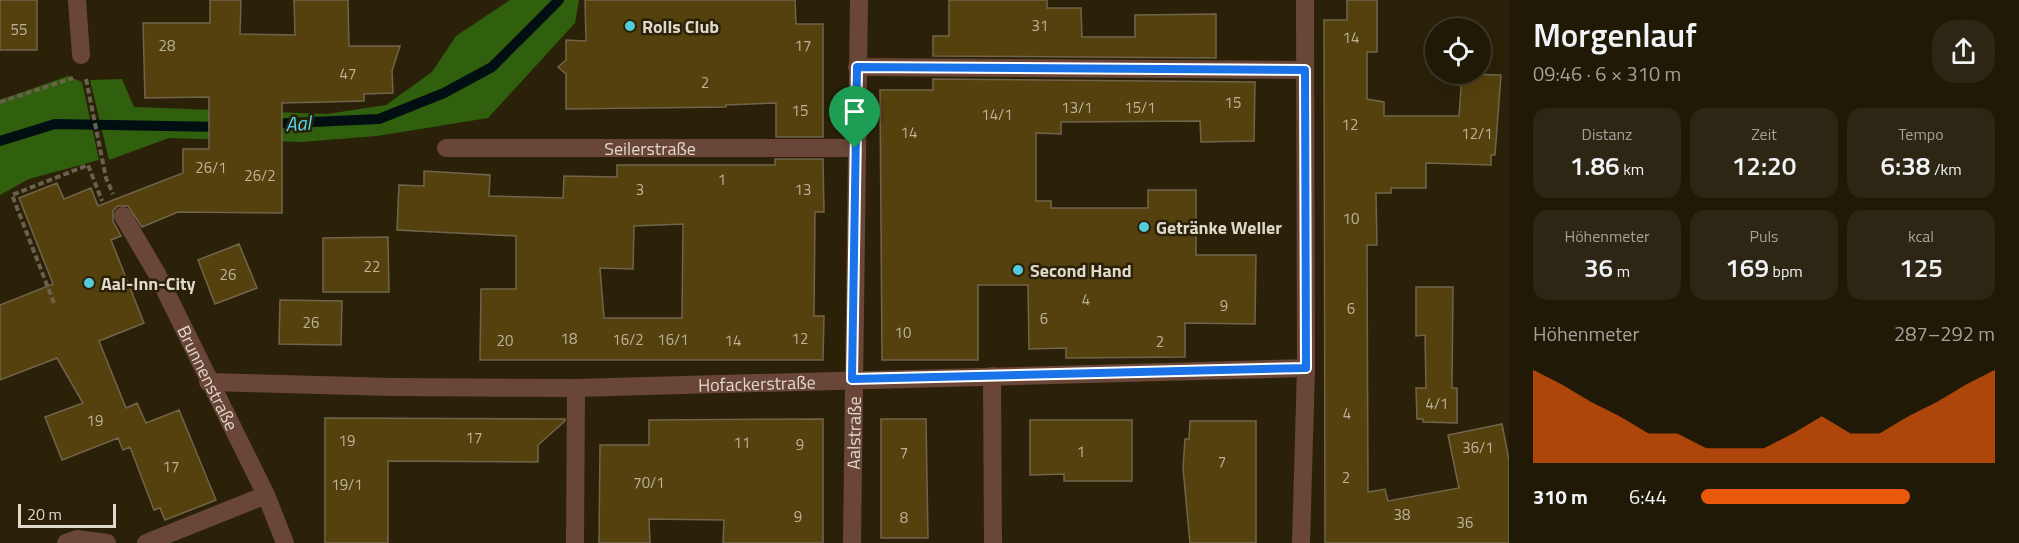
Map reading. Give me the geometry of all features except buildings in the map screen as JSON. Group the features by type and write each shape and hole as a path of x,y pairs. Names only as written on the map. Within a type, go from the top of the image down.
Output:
{"street":[{"path":"76,0 81,55"},
{"name":"Aalstraße","path":"852,543 852,379 859,0"},
{"path":"1301,543 1306,368 1305,0"},
{"path":"857,67 1305,70"},
{"name":"Seilerstraße","path":"446,148 855,148"},
{"name":"Brunnenstraße","path":"123,216 157,274 208,382 266,495 285,543"},
{"name":"Hofackerstraße","path":"208,382 393,387 576,387 1306,368"},
{"path":"992,376 993,543"},
{"path":"575,543 576,387"},
{"path":"146,543 266,495"},
{"path":"66,543 78,539 107,543"}],"path":[{"path":"85,74 106,178"},
{"path":"0,102 74,78"},
{"path":"54,303 12,195 88,165 111,221 123,216"}],"green space":[{"path":"510,0 579,0 575,23 488,118 377,136 301,142 169,138 109,160 90,80 122,79 134,107 327,114 386,105 432,72 456,36"},
{"path":"68,76 82,82 99,160 29,179 0,195 0,100"}],"waterway":[{"name":"Aal","path":"268,124 379,119 444,93 492,67 559,0"},
{"name":"Aal","path":"0,141 55,124 222,127"}],"place":[{"name":"Rolls Club","path":"630,26"},
{"name":"Getränke Weller","path":"1144,227"},
{"name":"Second Hand","path":"1018,270"},
{"name":"Aal-Inn-City","path":"89,283"}],"route":[{"path":"857,67 1305,70 1306,368 852,379 855,148 857,67"}]}
